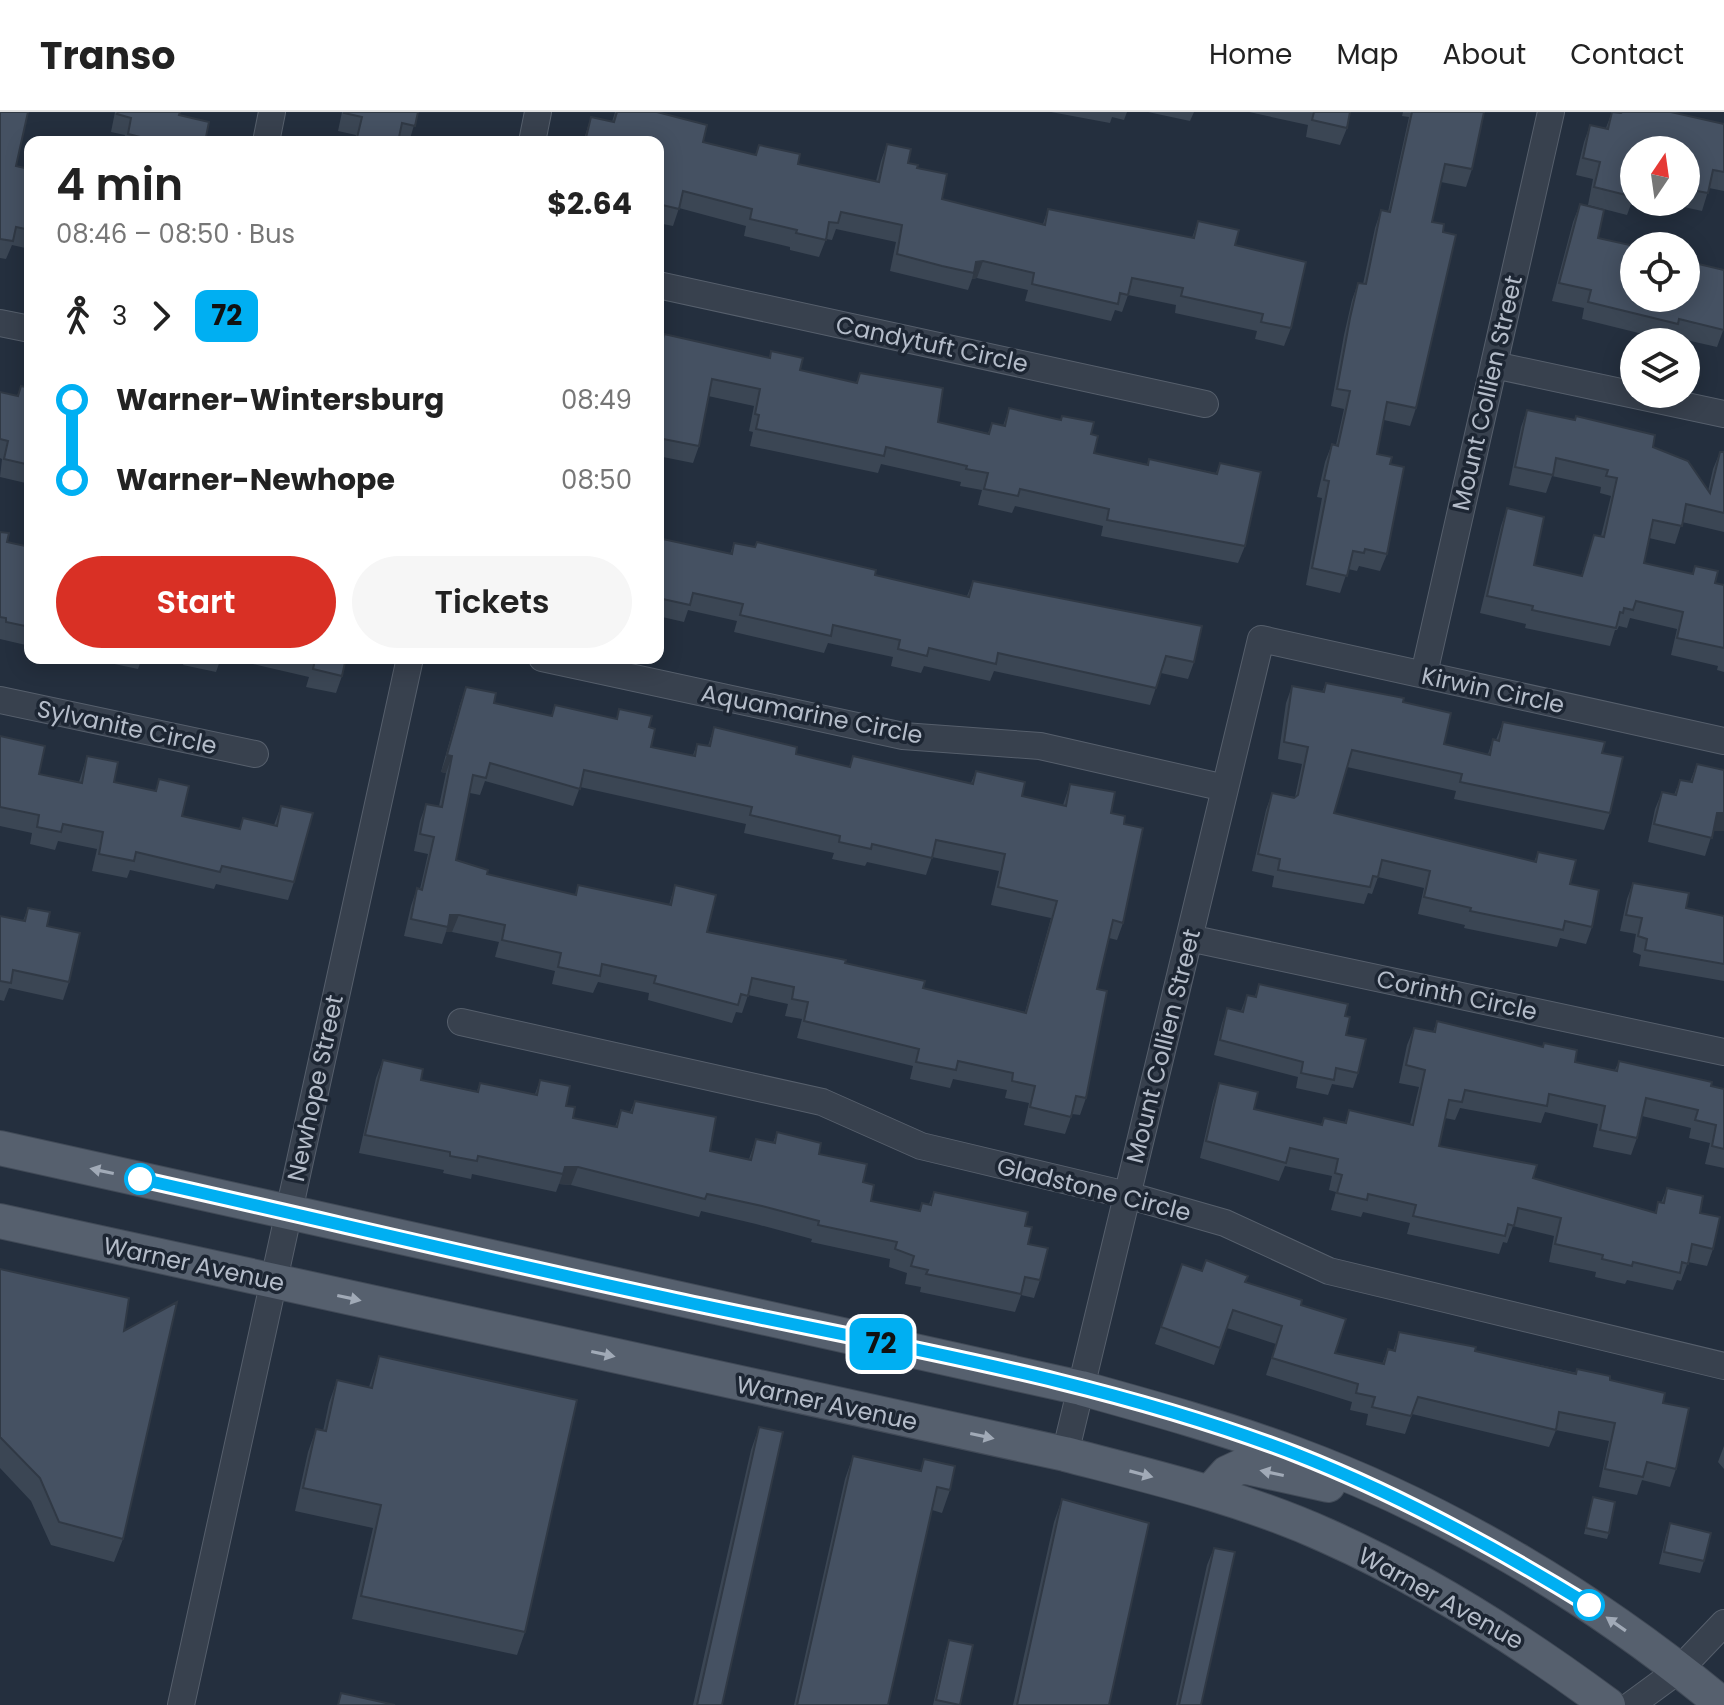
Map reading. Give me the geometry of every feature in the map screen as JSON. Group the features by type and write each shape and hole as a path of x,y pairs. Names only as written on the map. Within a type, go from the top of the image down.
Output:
{"main road":[{"path":"0,1148 585,1281 1081,1388 1209,1424 1298,1455 1403,1501 1501,1552 1573,1595 1680,1669 1723,1705"},
{"name":"Warner Avenue","path":"0,1221 1065,1454 1210,1492 1326,1535 1441,1592 1537,1652 1608,1705"},
{"path":"1210,1492 1227,1473 1242,1466 1403,1501"}],"street":[{"path":"267,136 272,112"},
{"path":"533,136 538,112"},
{"name":"Mount Collien Street","path":"1424,674 1551,112"},
{"name":"Candytuft Circle","path":"664,286 1205,404"},
{"path":"0,323 24,328"},
{"path":"1494,365 1724,414"},
{"name":"Mount Collien Street","path":"1065,1454 1261,639"},
{"name":"Kirwin Circle","path":"1261,639 1724,741"},
{"name":"Newhope Street","path":"181,1705 409,664"},
{"name":"Aquamarine Circle","path":"570,664 903,736 1040,746 1225,788"},
{"name":"Sylvanite Circle","path":"0,700 255,754"},
{"name":"Corinth Circle","path":"1189,938 1724,1052"},
{"name":"Gladstone Circle","path":"461,1022 822,1102 921,1146 1127,1195 1225,1223 1329,1271 1724,1366"},
{"path":"1631,1705 1680,1669 1724,1623"}],"building":[{"path":"0,112 28,112 16,166 24,168 24,229 16,227 13,241 0,239"},
{"path":"180,112 179,115 209,122 206,136 136,136 128,134 131,118 117,114"},
{"path":"418,112 415,126 402,123 399,136 357,136 362,117 344,113"},
{"path":"617,112 657,112 707,125 703,142 756,155 759,145 800,154 798,164 879,182 887,144 911,149 908,163 947,174 942,199 1045,225 1048,209 1194,238 1198,221 1239,230 1235,245 1306,262 1291,328 1261,322 1263,314 1181,296 1183,288 1132,278 1128,295 1120,293 1118,304 1032,284 1034,273 983,261 976,262 974,273 942,266 897,254 902,225 841,212 838,223 829,222 826,240 750,219 752,209 683,191 679,209 664,205 664,136 586,136 591,117 614,122"},
{"path":"1314,112 1350,112 1347,128 1312,120"},
{"path":"1412,112 1484,112 1472,169 1445,164 1432,222 1444,224 1443,232 1456,235 1416,408 1387,402 1377,454 1392,457 1390,464 1404,467 1387,554 1365,549 1364,553 1353,551 1347,576 1312,568 1329,481 1324,480 1332,444 1338,446 1350,391 1337,389 1358,283 1366,284 1381,210 1390,212"},
{"path":"1612,112 1671,112 1724,124 1724,172 1713,170 1708,193 1700,192 1700,136 1620,136 1620,194 1594,187 1600,162 1583,158 1590,125 1608,129"},
{"path":"1580,204 1604,210 1598,238 1620,243 1620,310 1588,302 1591,290 1559,283"},
{"path":"1700,264 1724,270 1724,330 1679,319 1678,324 1629,312 1700,312"},
{"path":"664,334 770,358 771,351 803,358 800,370 857,383 860,373 943,388 938,422 989,434 992,423 1005,426 1009,408 1061,420 1062,416 1094,422 1091,434 1098,436 1094,453 1148,465 1149,459 1217,474 1220,463 1261,472 1245,546 1107,520 1109,509 1020,489 1018,496 984,489 988,473 966,469 967,466 886,447 884,456 756,429 759,415 755,414 760,389 712,379 699,446 664,439"},
{"path":"21,386 24,387 24,464 4,459 8,441 0,439 0,392 18,396"},
{"path":"1527,410 1575,420 1576,416 1655,435 1653,447 1688,461 1710,493 1720,452 1724,452 1724,513 1686,504 1682,526 1653,520 1644,563 1693,574 1695,566 1718,571 1715,583 1724,585 1724,648 1677,638 1683,612 1636,601 1633,610 1624,608 1623,613 1620,612 1616,628 1532,610 1533,606 1487,596 1507,508 1544,517 1534,565 1582,576 1594,535 1604,537 1617,478 1606,476 1608,470 1556,458 1553,475 1515,467"},
{"path":"0,532 9,533 7,542 24,546 24,626 6,622 6,618 0,617"},
{"path":"664,539 732,554 734,543 755,547 757,542 876,570 875,575 969,597 973,581 1202,626 1194,662 1166,656 1156,688 998,653 996,664 929,648 927,656 898,649 900,640 833,625 831,636 740,615 743,604 693,593 690,605 664,599"},
{"path":"314,664 345,664 342,676 313,669"},
{"path":"1326,683 1404,698 1403,702 1451,713 1444,744 1490,755 1493,739 1499,741 1503,722 1605,742 1602,753 1623,757 1610,813 1460,782 1462,774 1352,750 1334,813 1536,862 1538,852 1576,860 1570,884 1599,890 1592,927 1565,921 1563,930 1470,911 1471,908 1424,897 1430,871 1382,860 1378,877 1373,876 1370,887 1278,870 1280,859 1258,854 1272,793 1294,798 1298,795 1308,747 1284,742 1292,686 1324,692"},
{"path":"466,687 496,693 494,703 552,716 555,705 617,719 619,709 652,716 649,727 655,729 651,747 695,756 697,744 710,746 714,727 797,747 796,754 850,767 853,756 973,784 976,771 1025,782 1022,796 1066,806 1070,784 1115,792 1111,813 1125,816 1124,824 1143,828 1123,923 1113,920 1097,989 1107,991 1086,1098 1076,1096 1071,1117 1030,1107 1035,1086 1012,1081 1013,1073 958,1061 956,1070 916,1062 919,1049 804,1021 808,1002 792,999 794,987 752,978 748,996 741,994 738,1005 654,983 656,976 602,964 600,976 558,967 561,953 502,940 505,925 459,915 450,915 448,927 411,919 417,888 422,890 434,837 420,834 426,804 442,807 452,756 447,755","holes":["490,763 580,789 584,770 752,807 750,815 840,836 839,842 871,849 872,844 932,858 936,840 1005,854 998,887 1057,901 1026,1013 923,988 925,981 845,963 846,960 707,932 716,895 675,885 671,905 578,885 576,895 487,874 488,870 456,860 473,775 486,778"]},
{"path":"0,736 45,746 39,774 82,783 87,756 118,762 114,782 156,791 159,779 189,786 182,816 240,829 243,818 277,826 281,806 313,813 294,882 222,866 220,872 136,852 134,861 99,854 103,832 63,824 61,832 37,827 39,815 0,807"},
{"path":"1697,764 1724,770 1724,813 1717,813 1712,838 1654,824 1662,792 1676,795 1680,780 1692,782"},
{"path":"1633,883 1689,893 1686,908 1724,916 1724,964 1645,950 1647,939 1638,936 1642,918 1626,915"},
{"path":"28,908 50,912 47,926 80,933 69,982 13,970 11,983 0,981 0,916 25,921"},
{"path":"1259,984 1348,1004 1345,1016 1350,1017 1346,1035 1366,1039 1358,1073 1336,1068 1334,1080 1301,1073 1303,1062 1220,1040 1227,1008 1243,1012 1247,995 1256,997"},
{"path":"1437,1021 1543,1047 1544,1043 1577,1050 1575,1062 1617,1071 1619,1061 1712,1082 1711,1086 1724,1089 1724,1149 1712,1146 1716,1125 1695,1120 1698,1110 1646,1098 1637,1138 1600,1130 1605,1106 1549,1094 1547,1106 1465,1090 1462,1102 1449,1100 1439,1146 1537,1165 1533,1178 1656,1213 1658,1202 1664,1203 1667,1188 1703,1196 1700,1213 1720,1217 1713,1249 1692,1244 1688,1264 1682,1262 1680,1273 1633,1262 1632,1266 1602,1259 1603,1255 1555,1244 1561,1218 1518,1208 1514,1226 1508,1224 1505,1236 1413,1216 1416,1205 1368,1194 1367,1200 1337,1193 1342,1175 1335,1173 1338,1159 1290,1148 1286,1163 1206,1141 1219,1083 1258,1092 1254,1109 1322,1125 1324,1118 1346,1123 1349,1110 1413,1125 1425,1070 1406,1065 1414,1028 1435,1032"},
{"path":"383,1060 423,1069 421,1080 478,1092 480,1083 537,1095 540,1080 570,1086 566,1106 575,1107 573,1118 617,1127 621,1110 632,1113 635,1101 716,1117 710,1151 751,1160 756,1139 775,1143 777,1132 821,1143 819,1154 867,1164 863,1182 874,1185 871,1201 920,1211 922,1203 931,1205 934,1192 1028,1212 1025,1226 1032,1227 1028,1244 1048,1248 1040,1280 1025,1277 1021,1294 926,1274 928,1270 911,1266 914,1256 895,1249 897,1242 818,1225 819,1221 762,1206 707,1194 705,1199 578,1167 565,1167 563,1174 478,1156 477,1161 450,1156 450,1152 365,1135"},
{"path":"1206,1260 1248,1276 1245,1282 1302,1300 1301,1305 1346,1319 1335,1353 1384,1364 1388,1349 1395,1351 1399,1332 1476,1347 1475,1351 1576,1374 1577,1369 1610,1376 1610,1380 1665,1393 1663,1403 1689,1408 1676,1469 1647,1462 1643,1477 1605,1469 1615,1423 1559,1412 1556,1430 1418,1397 1411,1416 1372,1407 1375,1397 1356,1393 1358,1384 1272,1358 1282,1326 1233,1310 1220,1348 1161,1327 1182,1264 1202,1271"},
{"path":"0,1269 129,1298 124,1331 177,1302 123,1539 59,1522 40,1478 0,1437"},
{"path":"379,1356 577,1400 525,1632 361,1596 381,1505 303,1488 316,1429 326,1431 337,1380 372,1388"},
{"path":"759,1427 783,1432 722,1705 697,1705"},
{"path":"853,1456 921,1471 924,1459 955,1466 950,1490 937,1487 888,1705 797,1705"},
{"path":"1593,1497 1615,1502 1609,1533 1586,1528"},
{"path":"1062,1499 1149,1523 1109,1705 1017,1705"},
{"path":"1670,1523 1711,1533 1704,1561 1664,1552"},
{"path":"1214,1548 1235,1552 1201,1705 1179,1705"},
{"path":"949,1640 973,1645 960,1705 936,1700"},
{"path":"341,1693 395,1705 338,1705"}],"bus line":[{"name":"72","path":"140,1179 585,1281 1081,1388 1209,1424 1298,1455 1403,1501 1501,1552 1589,1605"}]}
